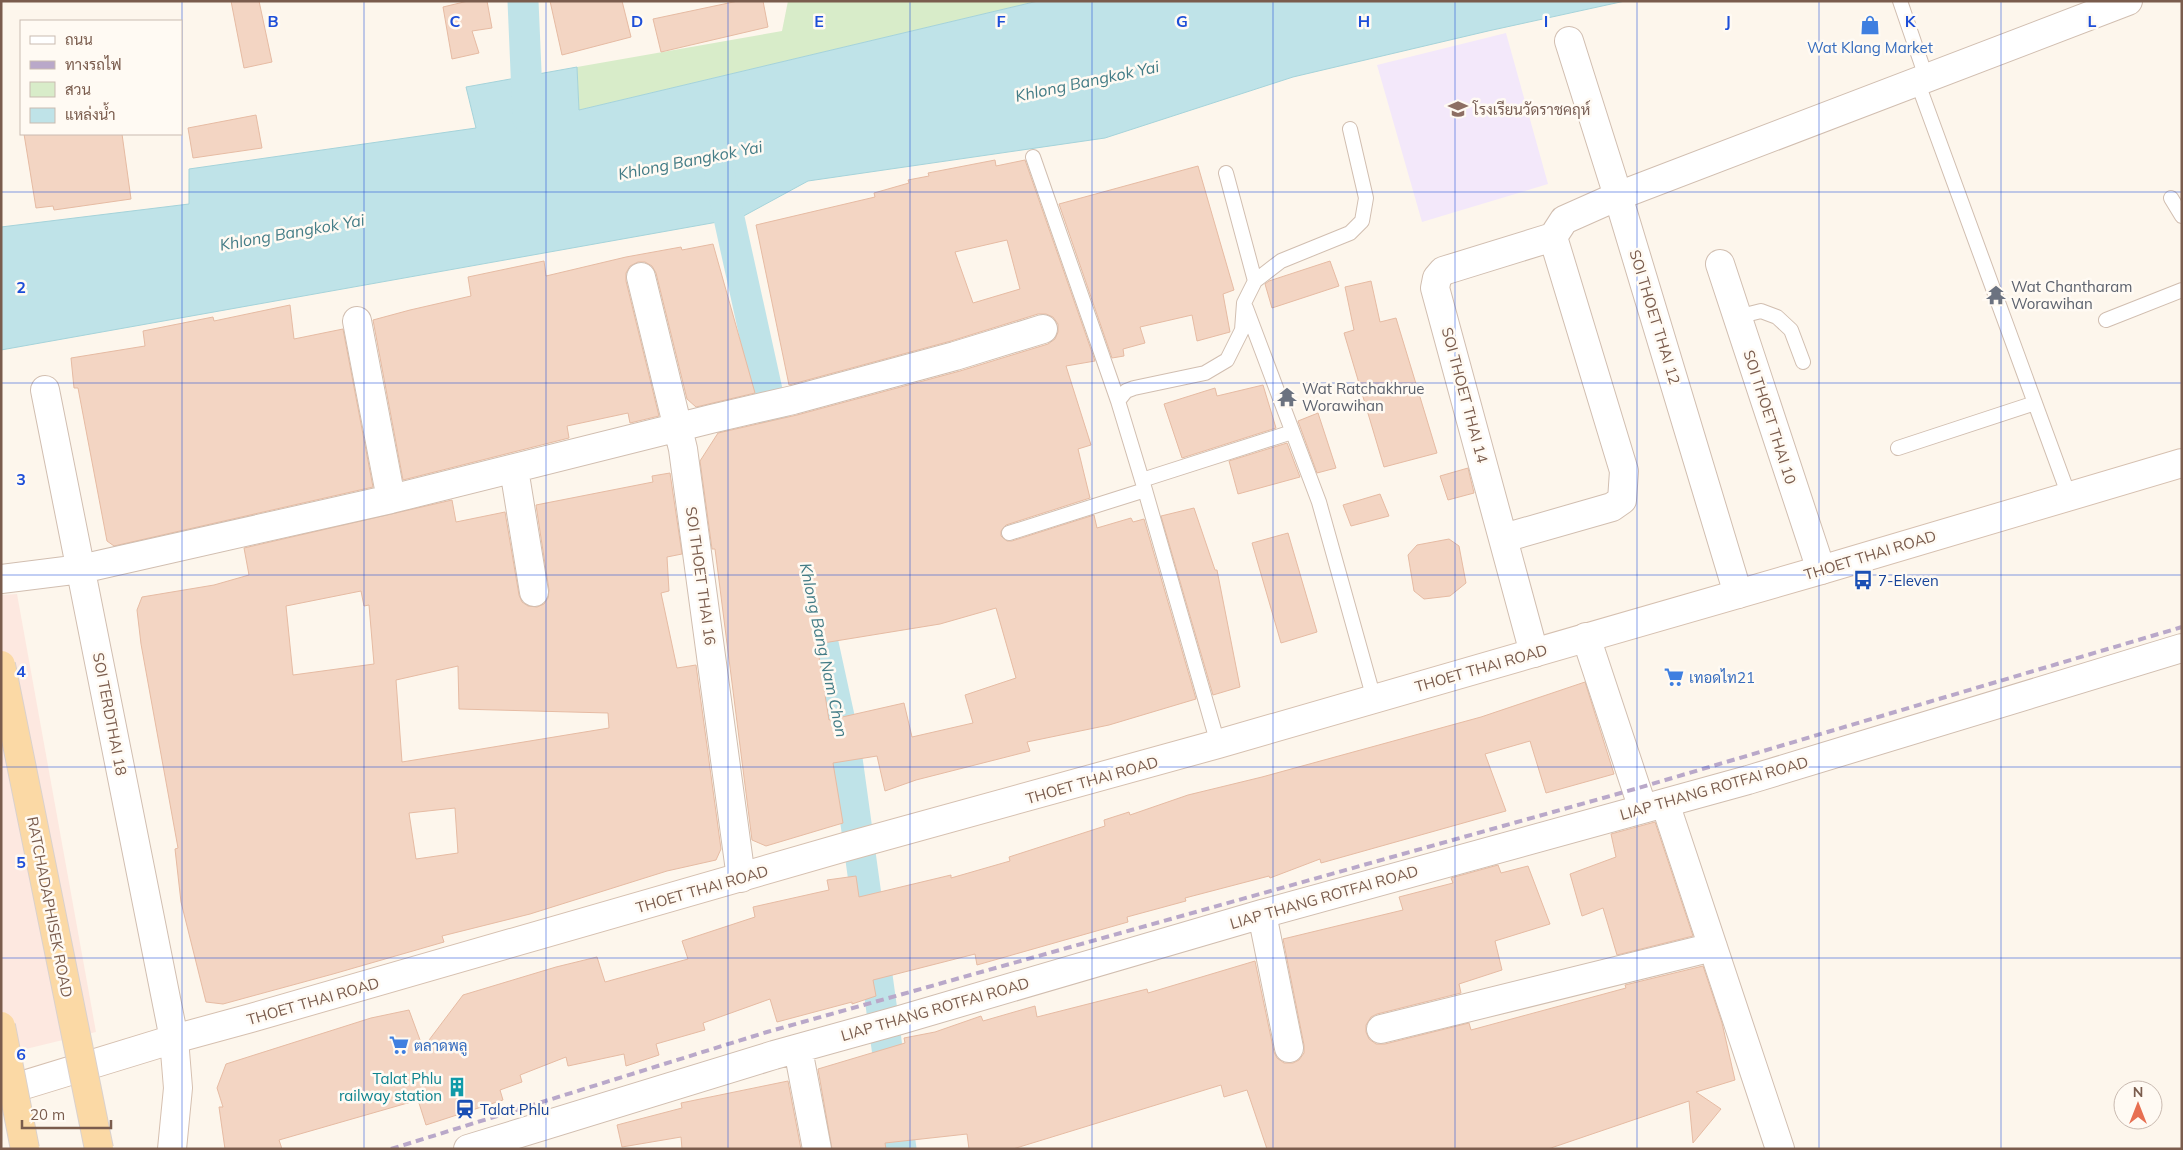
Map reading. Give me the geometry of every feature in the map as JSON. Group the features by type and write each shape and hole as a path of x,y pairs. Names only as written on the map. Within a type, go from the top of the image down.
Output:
{"main road":[{"name":"RATCHADAPHISEK ROAD","path":"1,665 99,1149"},
{"path":"1,1026 26,1149"}],"street":[{"name":"SOI THOET THAI 14","path":"1534,652 1435,288 1437,278 1443,271 1558,228 1618,196 2128,1"},
{"name":"SOI THOET THAI 12","path":"1569,41 1618,196 1738,594"},
{"path":"1504,538 1612,507 1622,500 1624,472 1558,228"},
{"name":"SOI THOET THAI 10","path":"1720,264 1821,570"},
{"name":"SOI THOET THAI 16","path":"641,277 679,428 714,665 741,878"},
{"path":"357,321 391,499"},
{"path":"1,579 81,569 391,499 793,400 1044,329"},
{"name":"SOI TERDTHAI 18","path":"45,390 174,1039 178,1088 172,1149"},
{"name":"THOET THAI ROAD","path":"1,1092 174,1039 844,847 1218,744 1821,570 2182,463"},
{"path":"514,469 534,592"},
{"path":"1586,637 1713,946 1780,1149"},
{"name":"LIAP THANG ROTFAI ROAD","path":"468,1149 798,1049 1262,914 1748,780 2182,648"},
{"path":"1262,914 1289,1048"},
{"path":"1381,1029 1713,946"},
{"path":"798,1049 817,1149"}],"lane":[{"path":"1900,1 1922,79 2069,496"},
{"path":"1118,401 1126,391 1205,373 1227,360 1242,330 1244,303 1255,281 1281,261 1350,233 1362,221 1366,198 1350,129"},
{"path":"1033,157 1118,401 1218,744"},
{"path":"1226,173 1255,281"},
{"path":"2171,198 2182,216"},
{"path":"2106,320 2182,290"},
{"path":"1244,303 1319,502 1374,699"},
{"path":"1738,317 1761,311 1777,317 1792,330 1803,362"},
{"path":"1898,448 2035,404"},
{"path":"1008,533 1292,432"}],"shaded area":[{"name":"โรงเรียนวัดราชคฤห์","path":"1506,33 1548,184 1422,222 1377,65"},
{"path":"17,594 96,1032 1,1055 1,595"}],"green space":[{"path":"788,1 1038,1 579,110 577,67 782,31"}],"water":[{"name":"Khlong Bangkok Yai","path":"1038,1 1625,1 1293,77 1105,138 808,181 740,218 1,350 1,227 189,204 189,169 476,128 466,87 577,67 579,110"}],"building":[{"path":"231,1 259,1 272,62 244,68"},
{"path":"468,1 487,1 492,28 472,31 479,53 452,59 443,7"},
{"path":"550,1 622,1 631,37 562,55"},
{"path":"738,1 763,1 768,27 661,52 653,19"},
{"path":"256,115 262,148 193,158 188,128"},
{"path":"24,135 122,135 131,199 54,210 53,206 36,208"},
{"path":"995,160 996,166 1025,160 1095,361 1066,366 1091,445 1078,449 1090,498 1006,525 1001,531 1001,536 1007,541 1012,541 1094,515 1097,528 1131,518 1133,522 1144,519 1196,699 1109,725 1027,742 1030,751 916,780 885,791 877,756 833,763 843,823 766,846 752,840 715,549 712,549 700,461 718,433 797,415 960,371 1048,344 1055,339 1058,332 1058,324 1053,317 1046,314 1038,314 951,341 789,385 756,225 875,197 874,193 909,183 908,180 929,176 928,173","holes":["1007,240 1020,289 973,303 955,252","996,608 1016,678 965,695 973,723 912,737 904,703 829,720 817,644 940,624"]},
{"path":"1198,166 1234,290 1223,294 1230,332 1197,341 1192,315 1140,327 1145,343 1123,349 1124,356 1112,358 1059,204"},
{"path":"713,244 755,393 696,407 687,399 656,273 652,266 645,262 638,262 630,266 626,273 626,281 659,416 630,423 628,413 567,426 569,438 403,480 373,320 471,296 468,277 544,261 546,276 626,257 681,247 682,250"},
{"path":"1330,261 1339,286 1272,308 1265,284"},
{"path":"1371,281 1380,322 1396,318 1437,453 1384,467 1344,333 1354,330 1345,287"},
{"path":"290,305 294,339 343,329 373,487 114,546 107,541 78,388 74,388 71,358 145,346 143,331 213,317 214,321"},
{"path":"1263,385 1276,428 1182,458 1164,404 1215,388 1217,396"},
{"path":"1318,413 1336,468 1317,473 1298,421"},
{"path":"1287,443 1300,477 1238,494 1229,461"},
{"path":"1468,468 1474,493 1448,500 1440,476"},
{"path":"670,473 682,554 667,557 669,591 661,593 677,668 696,665 721,849 716,860 667,871 530,914 442,936 444,942 333,974 223,1004 206,1002 181,902 175,849 178,848 141,644 137,610 142,597 214,585 249,575 244,548 452,500 456,522 505,512 519,595 522,602 528,606 537,607 544,604 548,598 549,590 536,505 653,482 652,476","holes":["361,591 364,606 369,605 374,664 293,675 286,606","458,666 459,709 608,713 609,728 402,762 396,680","455,808 458,853 416,859 409,813"]},
{"path":"1380,494 1389,516 1351,526 1343,505"},
{"path":"1194,508 1215,570 1217,570 1240,687 1213,695 1161,516"},
{"path":"1288,533 1317,632 1281,643 1252,543"},
{"path":"1449,539 1459,546 1466,583 1450,596 1424,599 1414,591 1408,555 1417,545"},
{"path":"1585,682 1614,774 1546,793 1530,741 1485,754 1506,811 1321,863 1320,859 1270,878 1269,876 1185,898 1186,901 1127,917 1128,922 977,965 975,954 873,980 876,996 852,1004 852,1002 777,1022 770,999 703,1023 705,1030 656,1044 659,1055 626,1066 624,1054 568,1066 566,1057 520,1075 522,1082 500,1090 503,1100 426,1125 418,1100 279,1140 282,1149 225,1149 219,1107 223,1107 217,1088 226,1064 371,1018 409,1010 423,1048 463,995 556,967 597,957 605,982 688,959 682,941 755,917 753,907 829,890 827,880 856,876 859,897 951,875 951,878 1010,861 1009,857 1105,826 1104,820 1129,812 1130,815 1188,795 1262,777 1481,717"},
{"path":"1655,822 1693,936 1617,955 1603,908 1582,916 1570,874 1616,857 1611,834"},
{"path":"1498,865 1501,873 1528,866 1550,924 1495,941 1502,970 1459,984 1461,993 1371,1017 1366,1025 1369,1039 1376,1044 1385,1044 1469,1023 1471,1030 1626,988 1625,985 1703,966 1722,1023 1735,1080 1696,1092 1721,1109 1693,1143 1689,1101 1548,1149 1267,1149 1247,1090 1224,1097 1221,1085 1013,1149 969,1149 967,1134 885,1143 886,1149 832,1149 818,1069 905,1043 904,1038 935,1032 981,1016 983,1021 1035,1006 1037,1017 1147,989 1148,993 1255,961 1274,1052 1277,1058 1284,1063 1293,1063 1299,1060 1304,1053 1304,1045 1283,939 1403,910 1399,897 1453,883 1451,878"},
{"path":"788,1081 801,1149 682,1149 681,1137 622,1147 617,1125 682,1108 681,1103"}],"waterway":[{"path":"523,1 528,118"},
{"name":"Khlong Bang Nam Chon","path":"720,177 783,463"},
{"name":"Khlong Bang Nam Chon","path":"814,602 845,744 901,1149"}],"railway":[{"path":"391,1149 767,1032 1635,789 2182,627"}],"place":[{"name":"Wat Klang Market","path":"1870,25"},
{"name":"โรงเรียนวัดราชคฤห์","path":"1458,109"},
{"name":"Wat Chantharam Worawihan","path":"1996,295"},
{"name":"Wat Ratchakhrue Worawihan","path":"1287,397"},
{"name":"7-Eleven","path":"1863,580"},
{"name":"เทอดไท21","path":"1674,677"},
{"name":"ตลาดพลู","path":"399,1045"},
{"name":"Talat Phlu railway station","path":"457,1087"},
{"name":"Talat Phlu","path":"465,1109"}]}
